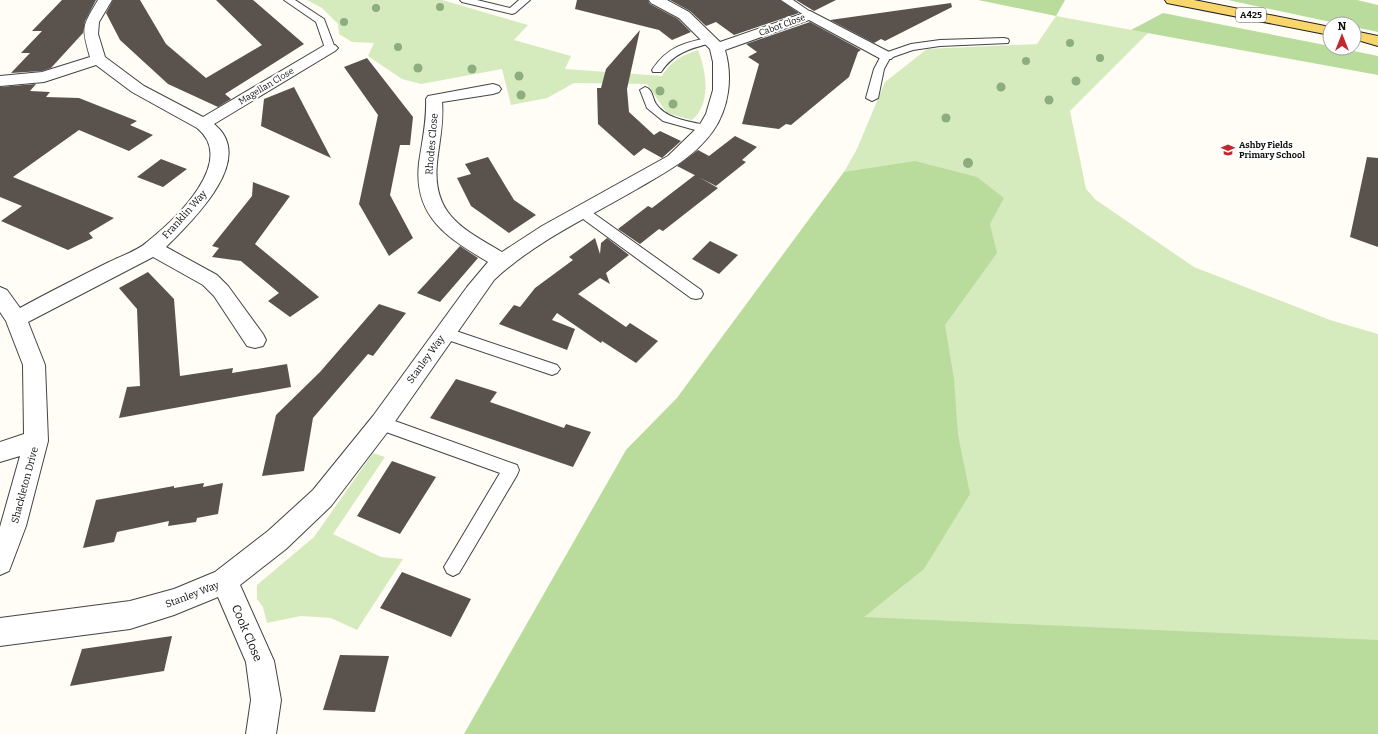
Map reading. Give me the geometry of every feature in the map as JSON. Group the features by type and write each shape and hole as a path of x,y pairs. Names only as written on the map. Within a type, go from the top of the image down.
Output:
{"main road":[{"name":"A425","path":"1172,0 1322,29"},
{"path":"1362,37 1378,40"}],"street":[{"path":"0,81 44,77 98,59 91,34 92,22 105,0"},
{"path":"656,0 684,15 714,44"},
{"name":"Cabot Close","path":"714,44 810,15 886,56"},
{"name":"Stanley Way","path":"0,632 130,615 174,602 224,581 277,540 322,498 381,423 487,275 502,261 549,231 584,213 674,160 706,129 714,114 721,90 722,62 714,44"},
{"name":"Magellan Close","path":"203,124 330,48"},
{"name":"Franklin Way","path":"16,319 153,248 183,219 208,188 219,165 220,148 213,132 203,124 138,89 98,59"},
{"name":"Rhodes Close","path":"493,89 434,99 436,119 427,164 428,190 438,216 468,239 502,261"},
{"path":"153,248 210,280 221,291 255,340"},
{"name":"Shackleton Drive","path":"0,295 16,319 34,365 36,441 13,526 0,562"},
{"path":"0,452 36,441"},
{"name":"Cook Close","path":"224,581 260,661 266,700 261,734"}],"lane":[{"path":"289,0 320,20 330,48"},
{"path":"465,0 512,11 525,0"},
{"path":"786,0 810,15"},
{"path":"872,98 879,69 886,56 918,46 1004,41"},
{"path":"657,70 664,59 673,52 714,44"},
{"path":"645,90 651,106 667,120 706,129"},
{"path":"584,213 696,294"},
{"path":"444,333 552,370"},
{"path":"381,423 511,470 453,567"}],"green space":[{"path":"307,0 442,0 528,25 514,40 571,56 565,69 662,76 669,66 677,59 698,50 705,77 705,96 698,113 692,120 667,113 647,84 574,83 547,98 511,105 502,69 421,84 402,79 368,56 374,43 352,42 339,34 338,24 322,8"},
{"path":"978,0 1065,0 1056,16"},
{"path":"1228,0 1357,0 1378,5 1378,32 1362,29 1362,16 1322,16 1322,20"},
{"path":"1163,13 1322,44 1322,56 1362,56 1362,53 1378,56 1378,75 1131,30"},
{"path":"1056,16 1148,33 1070,111 1086,189 1096,200 1194,267 1330,320 1378,334 1378,734 762,734 626,450 677,398 844,172 857,149 885,82 927,49 1037,44"},
{"path":"915,161 977,177 1004,198 990,224 997,253 945,325 954,379 958,435 970,494 924,569 864,617 1378,640 1378,734 464,734 626,450 677,398 844,172"},
{"path":"373,453 385,457 333,534 381,557 403,559 357,630 331,618 301,616 267,623 263,607 257,599 257,585 314,537"}],"building":[{"path":"62,0 96,0 85,21 83,33 51,68 42,71 11,73 30,53 21,53 42,31 32,31"},
{"path":"113,0 140,0 166,44 206,78 262,45 216,0 253,0 304,44 225,94 231,99 218,107 168,84 120,40 106,13"},
{"path":"577,0 648,0 650,4 678,19 691,32 672,40 659,30 575,9"},
{"path":"670,0 780,0 799,13 734,35 716,22 706,26 690,11"},
{"path":"796,0 836,0 814,11"},
{"path":"951,3 952,7 885,41 881,39 874,43 830,20"},
{"path":"810,22 861,50 858,52 849,77 791,125 786,124 779,129 742,124 759,64 748,57 757,52 746,44"},
{"path":"640,30 627,89 629,112 654,135 660,131 681,141 662,158 644,148 634,156 598,124 597,88 601,88 606,69"},
{"path":"367,58 413,117 410,145 400,145 390,195 413,238 389,256 359,204 378,115 344,67"},
{"path":"36,84 30,91 50,92 46,97 79,98 137,121 130,125 153,135 129,151 79,130 13,177 114,218 89,233 93,238 68,250 1,221 22,206 0,197 0,87"},
{"path":"294,87 331,158 261,126 264,99"},
{"path":"735,136 757,147 742,160 746,162 716,186 677,166 698,150 709,156"},
{"path":"488,157 514,200 536,215 509,233 471,206 457,178 471,174 465,164"},
{"path":"1367,157 1378,158 1378,247 1350,237"},
{"path":"161,159 187,169 163,187 137,177"},
{"path":"695,175 718,188 663,231 659,229 640,244 618,229 648,206 652,208"},
{"path":"253,182 290,196 255,244 319,297 290,317 268,301 279,293 241,261 212,257 219,248 212,246 252,196"},
{"path":"595,238 600,254 601,243 607,238 629,255 606,273 610,284 600,278 578,294 626,327 630,323 658,341 636,363 602,341 601,343 557,313 552,320 575,329 567,350 499,324 514,305 520,307 535,288 573,260 569,257"},
{"path":"710,241 738,255 719,274 692,259"},
{"path":"460,246 478,258 440,302 417,293"},
{"path":"148,272 174,299 180,376 233,368 232,373 287,364 291,387 119,418 127,387 140,386 137,309 119,288"},
{"path":"379,304 406,313 373,356 368,354 313,418 304,471 262,476 276,415 320,372"},
{"path":"456,379 497,392 490,402 564,428 566,424 591,432 573,467 430,418"},
{"path":"392,461 436,477 400,534 357,516"},
{"path":"204,483 203,487 223,483 218,514 197,518 196,522 168,526 169,521 117,532 114,542 83,548 96,500 174,486 174,488"},
{"path":"402,572 471,599 451,637 380,608"},
{"path":"172,636 164,671 70,686 82,649"},
{"path":"340,655 389,656 375,712 323,710"}],"place":[{"name":"Ashby Fields Primary School","path":"1228,150"}]}
